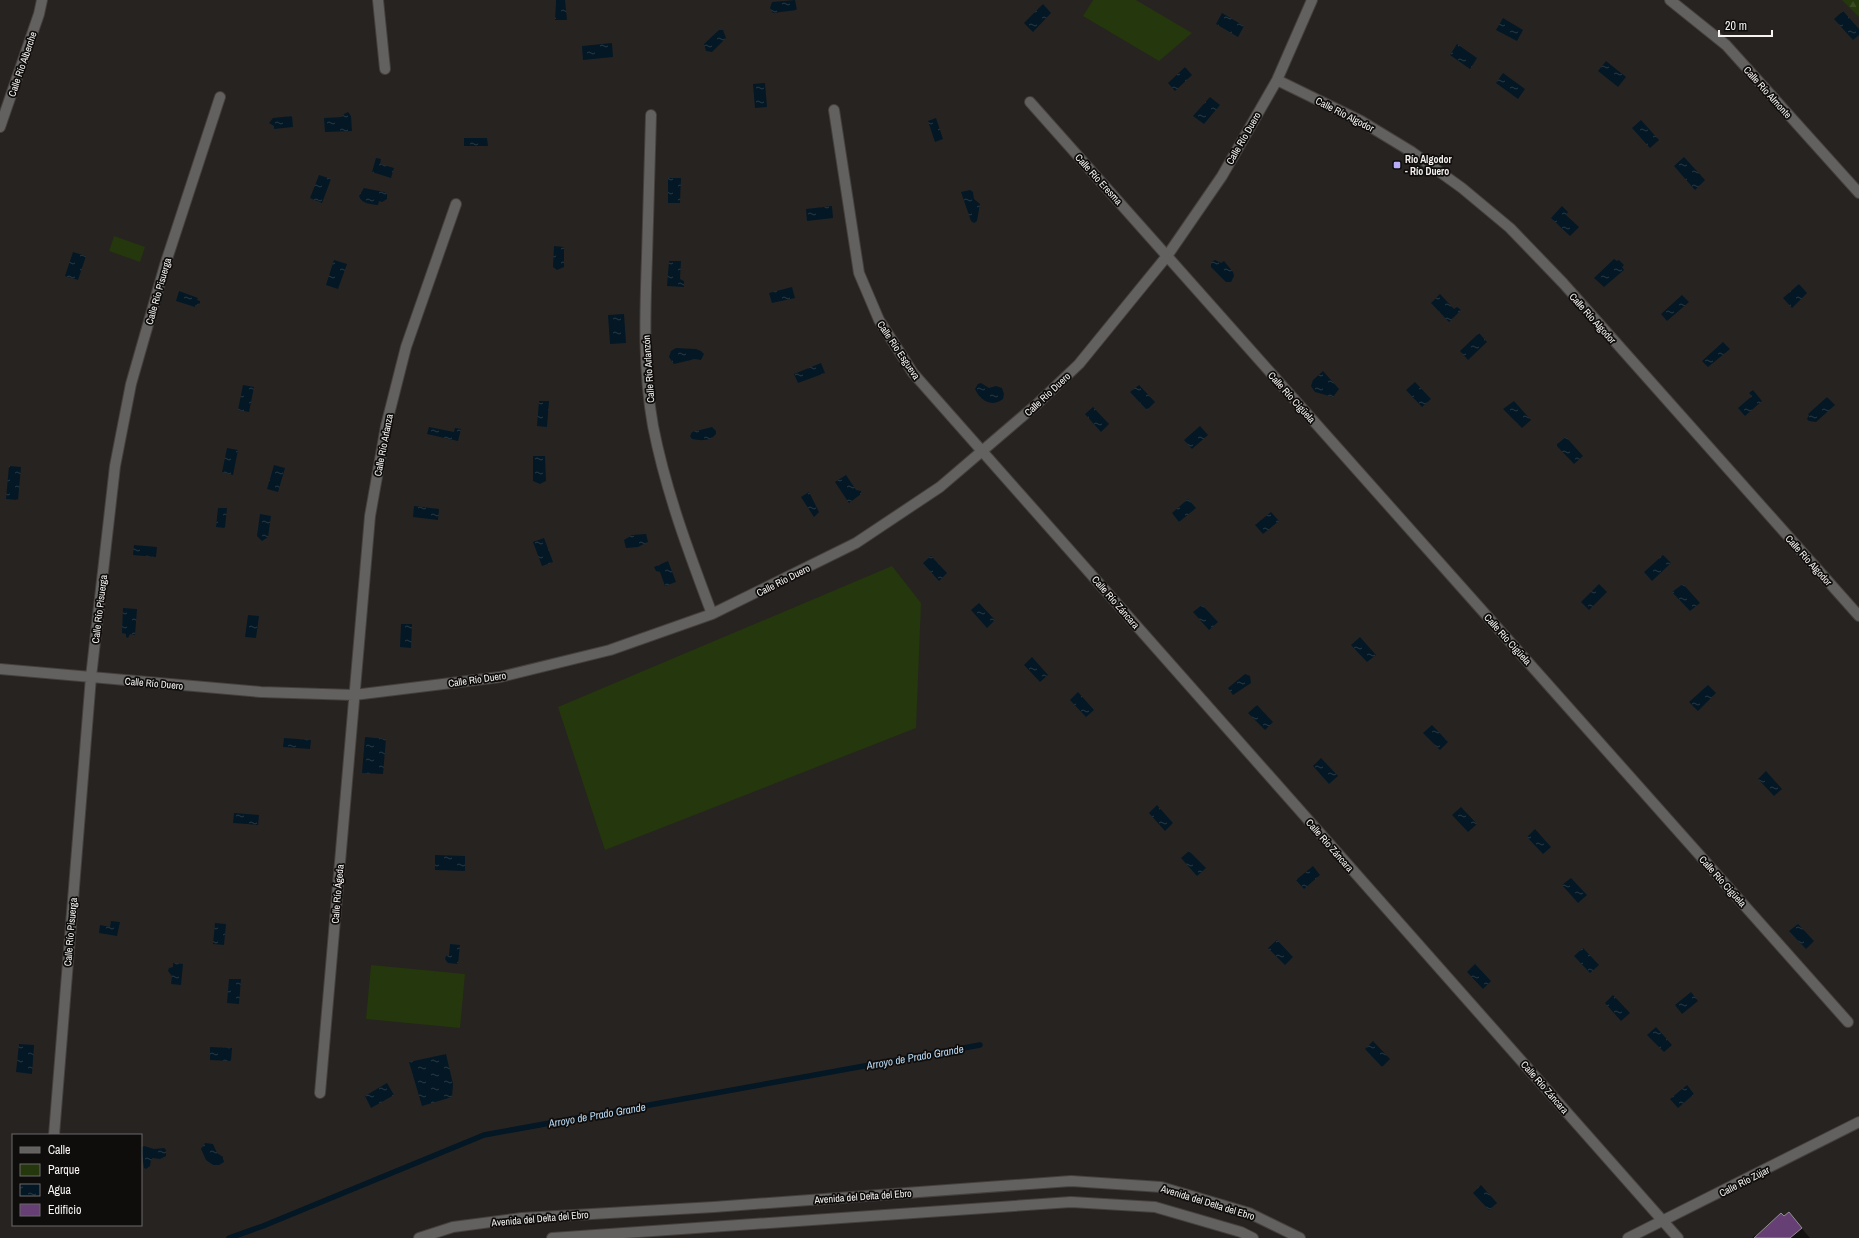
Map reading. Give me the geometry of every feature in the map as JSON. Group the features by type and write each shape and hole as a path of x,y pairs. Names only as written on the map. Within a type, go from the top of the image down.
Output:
{"street":[{"name":"Calle Río Alberche","path":"0,127 39,14 42,0"},
{"path":"378,0 385,69"},
{"name":"Calle Río Duero","path":"0,669 262,692 354,695 500,677 610,650 712,614 856,543 940,487 1037,404 1079,364 1167,256 1222,176 1277,80 1312,0"},
{"name":"Calle Río Almonte","path":"1670,0 1726,45 1859,194"},
{"name":"Calle Río Algodor","path":"1277,80 1361,121 1412,152 1462,188 1510,228 1562,283 1859,616"},
{"name":"Calle Río Pisuerga","path":"54,1134 91,677 115,466 131,384 165,265 220,97"},
{"name":"Calle Río Eresma","path":"1030,102 1167,256"},
{"name":"Calle Río Esgueva","path":"834,110 859,273 879,320 913,373 983,451"},
{"name":"Calle Río Arlanzón","path":"651,115 645,312 647,374 651,411 663,469 681,532 712,614"},
{"name":"Calle Río Arlanza","path":"354,695 370,516 386,426 406,347 456,204"},
{"name":"Calle Río Cigüela","path":"1167,256 1848,1022"},
{"name":"Calle Río Záncara","path":"983,451 1678,1238"},
{"name":"Calle Río Ágeda","path":"320,1093 354,695"},
{"name":"Calle Río Zújar","path":"1628,1238 1859,1122"},
{"name":"Avenida del Delta del Ebro","path":"419,1238 453,1227 522,1218 714,1207 1070,1180 1162,1187 1249,1213 1300,1238"},
{"name":"Avenida del Delta del Ebro","path":"552,1238 1071,1202 1155,1207 1241,1232 1253,1238"}],"green space":[{"path":"1093,0 1136,0 1192,33 1159,61 1083,16"},
{"path":"1842,0 1859,0 1859,17"},
{"path":"114,236 145,247 140,262 109,251"},
{"path":"892,566 921,603 916,728 605,850 558,707"},
{"path":"371,965 465,974 460,1028 366,1019"}],"water":[{"path":"556,0 565,0 567,20 555,20"},
{"path":"795,0 797,10 773,13 770,8 772,2"},
{"path":"1043,4 1051,13 1033,32 1024,23"},
{"path":"1843,11 1859,29 1859,35 1853,40 1834,19"},
{"path":"1222,13 1244,26 1238,37 1216,24"},
{"path":"1503,18 1523,30 1517,41 1496,30"},
{"path":"719,30 723,30 726,38 712,52 706,51 704,44"},
{"path":"612,43 613,57 583,60 582,46"},
{"path":"1457,44 1477,58 1470,69 1450,55"},
{"path":"1606,61 1626,77 1618,87 1598,71"},
{"path":"1185,67 1192,75 1175,91 1168,83"},
{"path":"1503,73 1525,89 1518,99 1496,83"},
{"path":"765,83 767,107 755,108 753,84"},
{"path":"1210,97 1220,105 1204,124 1193,116"},
{"path":"348,112 351,116 352,131 325,132 324,118 342,117"},
{"path":"292,116 293,127 274,129 274,126 269,123 273,118"},
{"path":"936,118 943,139 935,142 928,121"},
{"path":"1641,120 1659,140 1650,148 1632,128"},
{"path":"464,138 487,138 488,146 464,146"},
{"path":"1684,157 1705,180 1695,190 1674,166"},
{"path":"376,158 381,159 380,164 394,168 391,178 372,172"},
{"path":"319,175 331,179 322,203 310,198"},
{"path":"668,178 681,178 680,203 668,203"},
{"path":"364,188 384,192 387,194 387,199 382,202 379,201 378,205 364,202 359,196"},
{"path":"970,190 973,192 974,199 980,204 977,221 974,223 971,221 961,192"},
{"path":"832,206 833,218 807,221 806,209"},
{"path":"1562,206 1568,212 1566,215 1579,227 1570,236 1551,218"},
{"path":"554,246 564,247 564,267 557,270 553,267"},
{"path":"73,252 86,256 78,280 65,276"},
{"path":"1614,259 1617,261 1619,260 1624,265 1622,267 1624,270 1604,287 1594,278"},
{"path":"334,260 347,264 338,289 326,285"},
{"path":"1215,260 1221,263 1224,261 1233,272 1234,276 1231,282 1226,282 1211,267 1211,262"},
{"path":"669,261 681,261 680,279 684,281 684,287 667,286"},
{"path":"1799,284 1807,293 1792,308 1783,298"},
{"path":"792,287 795,298 772,303 769,293"},
{"path":"179,291 198,298 197,300 200,301 200,304 195,305 195,307 176,301"},
{"path":"1440,294 1454,309 1457,307 1461,310 1449,322 1431,303"},
{"path":"1682,295 1689,302 1667,321 1661,314"},
{"path":"624,314 626,343 610,344 608,315"},
{"path":"1479,333 1487,342 1468,360 1460,351"},
{"path":"1723,342 1730,349 1708,367 1702,361"},
{"path":"676,348 696,349 704,354 701,360 695,359 674,364 669,357 671,351"},
{"path":"821,363 825,373 798,383 794,374"},
{"path":"1323,371 1339,389 1333,397 1315,392 1311,386 1313,380"},
{"path":"1415,382 1431,399 1422,407 1406,390"},
{"path":"981,383 989,388 996,386 1002,388 1004,394 1003,399 994,403 986,402 975,389 978,384"},
{"path":"243,385 254,387 249,412 238,410"},
{"path":"1139,385 1155,402 1147,410 1130,392"},
{"path":"1753,390 1762,401 1745,416 1738,408 1752,396 1749,393"},
{"path":"1827,397 1835,405 1816,422 1809,421 1807,419 1808,414"},
{"path":"539,401 549,401 547,427 537,426"},
{"path":"1514,401 1531,420 1522,428 1503,409"},
{"path":"1093,407 1109,424 1101,432 1085,414"},
{"path":"1200,426 1208,435 1192,449 1184,440"},
{"path":"429,427 454,432 455,428 461,429 458,441 427,434"},
{"path":"712,427 716,431 716,434 708,439 696,440 692,439 690,436 692,432"},
{"path":"1566,437 1583,456 1574,464 1556,445"},
{"path":"227,448 238,450 233,475 222,472"},
{"path":"533,456 545,456 546,481 540,484 533,481"},
{"path":"274,465 285,468 278,492 267,489"},
{"path":"9,466 21,467 18,500 6,499"},
{"path":"846,475 856,490 861,491 861,494 849,503 835,482"},
{"path":"809,492 819,512 814,517 801,497"},
{"path":"1188,499 1196,508 1179,522 1172,513"},
{"path":"414,506 439,509 438,520 413,517"},
{"path":"218,508 227,508 225,528 216,527"},
{"path":"1271,512 1279,521 1263,534 1255,525"},
{"path":"260,514 271,516 268,537 262,541 257,536"},
{"path":"646,534 648,542 638,547 626,548 624,540 632,535"},
{"path":"544,538 553,562 542,566 533,542"},
{"path":"134,545 157,547 156,557 133,555"},
{"path":"1663,555 1671,563 1652,581 1644,572"},
{"path":"931,556 947,573 939,581 923,563"},
{"path":"668,561 676,582 665,586 660,572 656,571 654,567"},
{"path":"1599,584 1607,592 1589,610 1581,602"},
{"path":"1683,584 1700,603 1690,611 1672,592"},
{"path":"979,603 995,620 987,628 971,610"},
{"path":"1202,605 1218,622 1209,630 1193,612"},
{"path":"123,608 137,609 135,635 130,634 128,638 126,637 126,634 122,633"},
{"path":"248,615 259,616 256,638 245,637"},
{"path":"401,624 412,624 411,648 400,647"},
{"path":"1360,637 1376,655 1367,662 1351,645"},
{"path":"1032,657 1048,675 1040,682 1024,665"},
{"path":"1245,674 1250,676 1251,683 1233,695 1228,688"},
{"path":"1708,685 1716,693 1698,711 1689,702"},
{"path":"1078,692 1094,710 1086,717 1070,700"},
{"path":"1257,705 1273,722 1265,730 1248,713"},
{"path":"1432,725 1448,742 1440,750 1423,733"},
{"path":"365,737 386,739 383,774 362,773"},
{"path":"284,738 311,740 310,749 283,747"},
{"path":"1321,758 1338,776 1329,784 1313,766"},
{"path":"1766,771 1782,789 1774,796 1758,779"},
{"path":"1157,805 1173,823 1165,831 1149,813"},
{"path":"1461,807 1477,824 1468,832 1452,815"},
{"path":"234,813 259,815 258,825 233,823"},
{"path":"1535,829 1551,847 1543,854 1527,837"},
{"path":"1189,851 1206,868 1197,876 1181,858"},
{"path":"435,855 465,856 465,871 435,870"},
{"path":"1313,866 1320,875 1304,889 1296,880"},
{"path":"1571,878 1587,895 1578,903 1562,885"},
{"path":"111,921 120,922 117,936 99,933 100,925 110,927"},
{"path":"215,923 226,924 224,945 213,944"},
{"path":"1798,924 1814,941 1806,949 1789,931"},
{"path":"1277,940 1293,957 1285,965 1268,948"},
{"path":"450,944 460,945 458,964 448,963 445,959 446,956 449,956"},
{"path":"1583,948 1599,965 1590,973 1574,956"},
{"path":"173,963 183,964 181,985 171,984 172,976 168,971 169,968 173,967"},
{"path":"1475,964 1491,981 1483,989 1467,972"},
{"path":"229,979 241,979 239,1004 227,1003"},
{"path":"1691,992 1698,1001 1682,1014 1675,1005"},
{"path":"1613,995 1630,1013 1621,1021 1605,1003"},
{"path":"1656,1027 1672,1045 1664,1052 1647,1035"},
{"path":"1373,1041 1390,1059 1382,1067 1365,1049"},
{"path":"19,1044 34,1045 32,1074 16,1072"},
{"path":"210,1047 232,1048 231,1061 210,1060"},
{"path":"446,1054 453,1084 452,1097 422,1106 409,1062"},
{"path":"387,1083 394,1095 371,1108 365,1096"},
{"path":"1687,1085 1694,1094 1678,1108 1670,1099"},
{"path":"205,1143 213,1144 217,1153 223,1157 224,1162 219,1165 213,1165 206,1160 201,1149"},
{"path":"144,1146 154,1149 164,1148 166,1150 166,1156 160,1159 153,1158 150,1166 146,1169 144,1168 142,1147"},
{"path":"1481,1185 1497,1203 1489,1210 1473,1193"}],"building":[{"path":"1789,1212 1802,1228 1790,1238 1754,1238 1781,1213 1784,1216"}],"waterway":[{"name":"Arroyo de Prado Grande","path":"229,1238 263,1226 484,1135 980,1045"}],"place":[{"name":"Río Algodor - Río Duero","path":"1397,165"}]}
